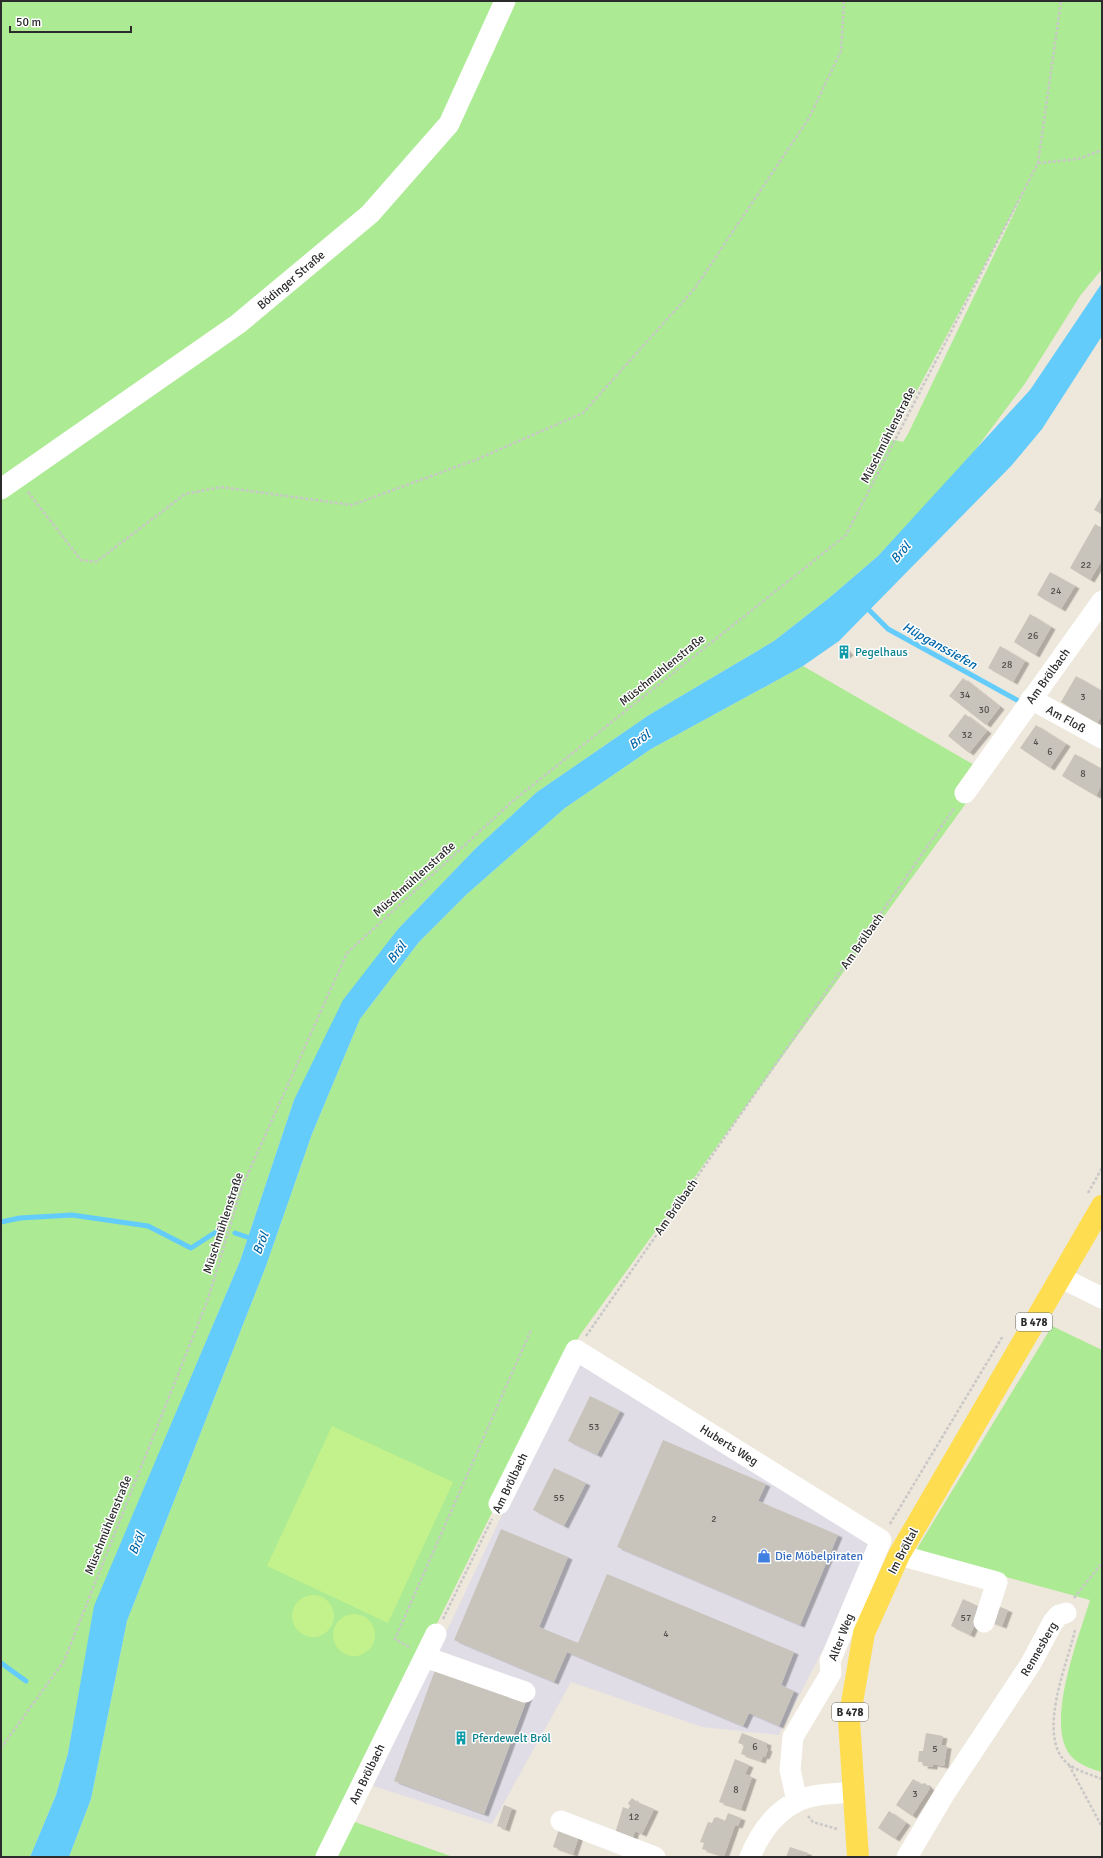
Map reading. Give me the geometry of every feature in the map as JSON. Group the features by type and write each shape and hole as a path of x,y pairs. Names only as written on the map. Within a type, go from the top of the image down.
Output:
{"main road":[{"name":"Im Bröltal","path":"858,1857 848,1720 864,1632 899,1556 1060,1277 1093,1202"}],"street":[{"name":"Bödinger Straße","path":"9,483 238,324 370,214 449,124 505,1"},
{"name":"Am Brölbach","path":"965,793 1102,601"},
{"name":"Am Floß","path":"1031,699 1102,738"},
{"path":"1060,1277 1102,1298"},
{"name":"Am Brölbach","path":"500,1504 576,1350"},
{"name":"Huberts Weg","path":"576,1350 881,1540"},
{"name":"Alter Weg","path":"797,1801 790,1770 793,1737 831,1674 830,1661 881,1540"},
{"path":"899,1556 997,1582 984,1622"},
{"name":"Rennesberg","path":"907,1857 945,1793 1030,1665 1053,1622 1069,1606"},
{"name":"Am Brölbach","path":"326,1857 436,1634"},
{"path":"425,1657 525,1692"},
{"path":"750,1857 762,1832 776,1816 797,1801 818,1796 854,1792"},
{"path":"561,1821 655,1857"}],"path":[{"path":"9,483 82,560 96,562 185,494 221,487 352,505 475,460 583,413 696,288 809,118 840,51 844,1"},
{"name":"Müschmühlenstraße","path":"1,1748 64,1661 208,1299 242,1187 347,953 514,800 846,535 1038,163 1062,1"},
{"path":"1038,163 1078,159 1102,150"},
{"name":"Am Brölbach","path":"576,1350 965,793"},
{"path":"1093,1202 1102,1168"},
{"path":"881,1540 1007,1329"},
{"path":"425,1657 395,1639 531,1330"},
{"name":"Am Brölbach","path":"436,1634 500,1504"},
{"path":"1069,1606 1102,1563"},
{"name":"Rennesberg","path":"1069,1606 1071,1615 1075,1619 1076,1626 1061,1674 1056,1698 1055,1738 1062,1756 1069,1764 1102,1827"},
{"path":"1069,1764 1102,1778"},
{"path":"797,1801 813,1822 842,1830"}],"shaded area":[{"path":"578,1355 879,1541 779,1735 702,1727 571,1682 492,1824 373,1786"}],"green space":[{"path":"1,1 1102,1 1102,269 1080,296 1026,382 970,457 878,556 829,598 774,641 649,715 537,792 475,849 398,929 294,1100 240,1261 95,1605 68,1753 56,1795 30,1857 1,1857","holes":["1026,188 903,442 891,439"]},
{"path":"803,666 988,773 580,1335 341,1817 453,1857 69,1857 91,1799 127,1621 266,1266 312,1134 360,1019 419,942 467,894 565,808 651,749"},
{"path":"1052,1326 1102,1350 1102,1772 1087,1767 1074,1759 1065,1746 1061,1727 1062,1705 1066,1682 1090,1600 915,1552"},
{"path":"332,1426 453,1482 388,1623 267,1566"},
{"path":"309,1595 317,1595 325,1598 331,1604 334,1616 331,1628 325,1634 317,1637 309,1637 301,1634 295,1628 292,1620 292,1612 295,1604 301,1598"},
{"path":"350,1614 358,1614 366,1617 372,1623 375,1635 372,1647 366,1653 358,1656 350,1656 342,1653 336,1647 333,1639 333,1631 336,1623 342,1617"}],"water":[{"name":"Bröl","path":"1102,283 1102,336 1042,429 1012,465 839,641 803,666 651,749 565,808 467,894 419,942 360,1019 312,1134 266,1266 127,1621 91,1799 69,1857 30,1857 56,1795 68,1753 94,1606 240,1261 294,1100 343,1000 398,929 475,849 537,792 649,715 774,641 829,598 878,556 1030,390"}],"building":[{"path":"1102,496 1102,514 1094,510"},
{"path":"1095,524 1102,528 1102,560 1090,580 1070,568"},
{"path":"1050,572 1075,586 1061,609 1037,595"},
{"path":"1030,614 1051,627 1035,655 1014,642"},
{"path":"1000,646 1025,661 1013,682 988,668"},
{"name":"Pegelhaus","path":"844,647 849,653 844,657 839,652"},
{"path":"1076,676 1102,691 1102,715 1097,723 1061,702"},
{"path":"963,678 1000,707 986,725 949,696"},
{"path":"965,714 987,731 969,753 948,736"},
{"path":"1036,725 1066,744 1050,768 1020,748"},
{"path":"1075,754 1102,769 1102,784 1096,796 1062,776"},
{"path":"590,1396 620,1411 597,1455 568,1441"},
{"path":"663,1440 766,1484 758,1501 838,1535 800,1625 617,1547"},
{"path":"554,1468 586,1483 564,1526 533,1510"},
{"path":"501,1529 568,1557 539,1627 578,1643 607,1574 794,1652 781,1685 794,1691 779,1726 749,1713 743,1726 567,1652 554,1682 454,1640"},
{"path":"963,1599 982,1608 970,1635 951,1626"},
{"path":"995,1605 1008,1610 1002,1626 989,1621"},
{"name":"Pferdewelt Bröl","path":"438,1662 528,1696 484,1814 394,1781"},
{"path":"742,1733 767,1743 766,1748 768,1749 765,1757 763,1756 761,1761 741,1754 744,1745 738,1743"},
{"path":"926,1733 943,1736 941,1745 947,1746 944,1766 933,1764 933,1767 923,1766 924,1762 918,1762 919,1751 923,1751"},
{"path":"735,1759 749,1765 745,1774 752,1777 741,1809 719,1802"},
{"path":"913,1779 921,1784 925,1783 930,1788 912,1816 896,1805"},
{"path":"632,1798 637,1802 654,1809 642,1834 635,1831 631,1843 614,1837 623,1807 628,1809 630,1806 628,1803"},
{"path":"504,1805 512,1808 505,1829 497,1826"},
{"path":"889,1811 906,1823 895,1839 878,1828"},
{"path":"728,1813 741,1818 738,1826 735,1825 724,1856 702,1849 704,1843 700,1842 708,1822 712,1823 714,1818 717,1817 725,1821"},
{"path":"559,1829 579,1836 573,1854 553,1847"},
{"path":"790,1847 808,1853 806,1857 786,1857"}],"waterway":[{"name":"Hüpganssiefen","path":"865,606 888,629 1017,700"},
{"path":"1,1222 20,1218 72,1215 148,1226 191,1248 216,1232"},
{"name":"Bröl","path":"235,1233 253,1239"},
{"path":"1,1663 26,1681"}],"place":[{"name":"Pegelhaus","path":"844,652"},
{"name":"Die Möbelpiraten","path":"764,1556"},
{"name":"Pferdewelt Bröl","path":"461,1738"}]}
